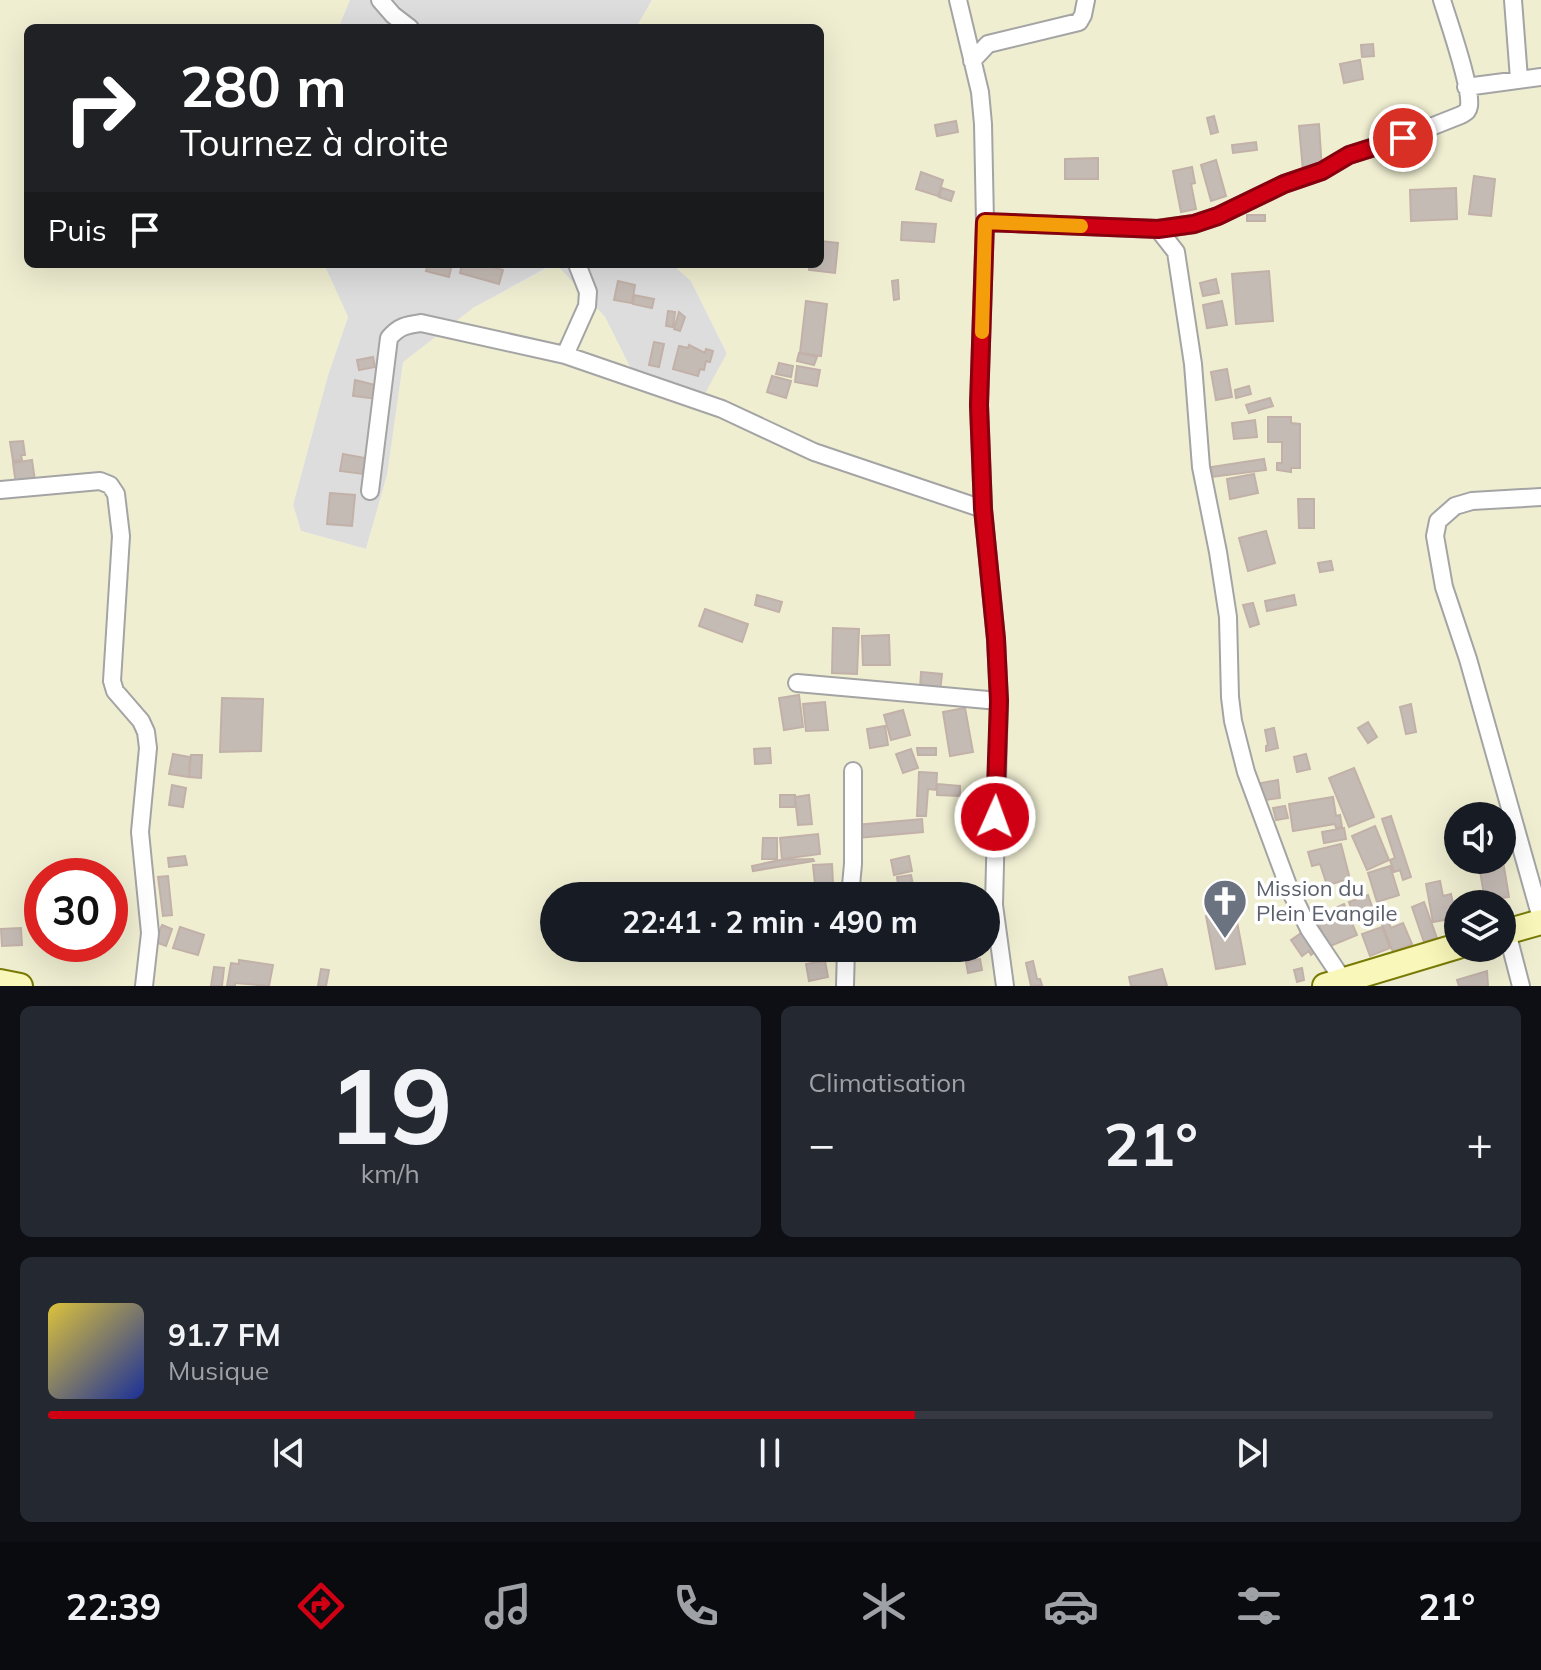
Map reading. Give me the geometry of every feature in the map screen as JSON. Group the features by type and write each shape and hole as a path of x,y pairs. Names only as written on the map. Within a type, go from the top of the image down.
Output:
{"main road":[{"path":"1516,928 1541,920"},
{"path":"1334,983 1444,950"}],"street":[{"path":"380,0 405,24"},
{"path":"958,0 983,124 985,222 979,405 983,509 999,701 994,905 1005,986"},
{"path":"972,61 988,44 1079,22 1086,0"},
{"path":"985,222 1158,229 1194,224 1218,216 1284,184 1322,171 1349,155 1461,115 1467,111 1469,104 1442,0"},
{"path":"1513,0 1519,79"},
{"path":"1466,87 1541,77"},
{"path":"1158,229 1176,252 1193,364 1201,467 1228,617 1233,721 1246,772 1289,888 1334,983"},
{"path":"565,355 587,306 588,292 579,268"},
{"path":"370,491 389,338 404,325 421,323 565,355 722,409 814,452 983,509"},
{"path":"0,490 100,481 110,485 116,494 121,536 112,681 115,691 141,721 148,748 140,832 150,933 144,986"},
{"path":"1541,497 1485,500 1455,506 1438,521 1435,536 1444,587 1468,659 1541,920"},
{"path":"797,683 999,701"},
{"path":"851,882 853,771"},
{"path":"845,986 846,962"},
{"path":"1513,962 1521,986"}],"shaded area":[{"path":"350,0 652,0 638,24 340,24"},
{"path":"326,268 546,268 473,308 387,475 366,549 301,531 293,505 328,375 348,317"},
{"path":"560,268 676,268 691,281 727,354 697,410 637,381 605,317"}],"green space":[{"path":"0,0 350,0 340,24 24,24 24,268 326,268 348,317 328,375 293,505 301,531 366,549 387,475 403,362 473,308 548,268 560,268 605,317 637,381 696,410 727,353 691,281 676,268 824,268 824,24 638,24 652,0 1541,0 1541,986 0,986"}],"building":[{"path":"1373,44 1374,56 1362,57 1361,45"},
{"path":"1360,60 1363,79 1344,83 1340,64"},
{"path":"1214,116 1218,132 1211,134 1207,118"},
{"path":"956,121 958,132 937,136 935,125"},
{"path":"1319,124 1322,170 1303,171 1299,126"},
{"path":"1256,142 1257,150 1233,153 1232,145"},
{"path":"1098,158 1098,179 1065,179 1065,159"},
{"path":"1216,160 1226,196 1211,201 1201,165"},
{"path":"1192,167 1195,183 1191,184 1196,209 1181,212 1173,171"},
{"path":"921,172 943,180 938,196 916,189"},
{"path":"1474,176 1495,179 1491,216 1469,214"},
{"path":"942,188 954,192 951,201 939,197"},
{"path":"1456,188 1457,219 1411,221 1410,190"},
{"path":"1247,215 1265,215 1265,221 1247,221"},
{"path":"902,222 936,224 934,242 901,240"},
{"path":"824,241 838,243 835,273 809,270 824,268"},
{"path":"427,268 451,268 449,277 426,271"},
{"path":"461,268 503,270 499,284 460,273"},
{"path":"1269,271 1273,321 1236,324 1232,274"},
{"path":"1216,279 1219,293 1203,296 1200,283"},
{"path":"898,280 899,299 894,300 892,281"},
{"path":"618,281 635,285 632,303 614,300"},
{"path":"634,295 654,299 652,308 633,304"},
{"path":"806,301 827,304 821,356 800,353"},
{"path":"1222,301 1227,325 1207,328 1203,305"},
{"path":"668,311 675,312 673,327 666,326"},
{"path":"679,312 685,317 680,331 674,329"},
{"path":"654,342 664,344 659,367 649,365"},
{"path":"689,345 705,353 706,349 713,351 710,362 706,361 704,370 700,369 698,376 673,369 679,346 688,348"},
{"path":"799,353 817,357 814,365 797,361"},
{"path":"373,357 375,367 359,370 357,360"},
{"path":"779,363 793,366 791,377 776,374"},
{"path":"797,366 820,370 817,386 795,382"},
{"path":"1227,369 1232,397 1216,400 1211,372"},
{"path":"772,376 791,381 786,398 767,392"},
{"path":"355,380 379,386 377,399 353,396"},
{"path":"1249,386 1251,394 1236,398 1235,390"},
{"path":"1270,398 1273,406 1249,413 1246,405"},
{"path":"1268,417 1291,417 1291,423 1300,424 1300,468 1291,468 1291,472 1277,470 1277,463 1282,463 1282,442 1268,442"},
{"path":"1255,420 1257,437 1234,439 1232,423"},
{"path":"23,441 25,455 21,455 22,460 13,461 10,442"},
{"path":"343,454 365,458 363,474 340,471"},
{"path":"1264,459 1266,470 1212,477 1211,467"},
{"path":"32,460 35,481 16,484 13,463"},
{"path":"1254,474 1258,493 1230,499 1227,479"},
{"path":"330,493 355,495 352,526 327,524"},
{"path":"1298,499 1314,499 1314,528 1299,528"},
{"path":"1266,531 1275,563 1248,571 1239,538"},
{"path":"1331,561 1333,570 1320,572 1318,563"},
{"path":"757,595 782,602 779,612 755,605"},
{"path":"1294,595 1296,605 1267,611 1265,601"},
{"path":"1253,603 1259,624 1250,627 1243,605"},
{"path":"705,609 748,624 742,642 699,626"},
{"path":"833,628 859,629 857,674 832,673"},
{"path":"889,635 890,665 863,665 862,636"},
{"path":"921,672 942,674 940,692 920,690"},
{"path":"799,695 803,727 784,730 779,698"},
{"path":"222,698 263,699 261,751 220,752"},
{"path":"825,702 828,730 806,731 803,704"},
{"path":"1411,704 1416,732 1406,734 1400,707"},
{"path":"965,708 973,752 950,756 943,712"},
{"path":"903,710 910,735 891,740 884,715"},
{"path":"1368,722 1377,737 1368,743 1358,728"},
{"path":"885,726 888,745 870,748 867,729"},
{"path":"1274,728 1278,748 1266,751 1265,730"},
{"path":"770,748 771,763 755,764 754,749"},
{"path":"917,748 936,748 936,755 918,755"},
{"path":"911,749 918,768 903,773 896,754"},
{"path":"173,754 190,757 189,777 169,774"},
{"path":"1306,754 1310,769 1297,772 1294,757"},
{"path":"191,755 202,755 201,778 189,777"},
{"path":"1354,768 1374,817 1349,827 1329,778"},
{"path":"919,772 937,773 936,790 928,789 926,816 917,816"},
{"path":"1278,780 1280,798 1258,801 1256,784"},
{"path":"937,784 960,786 960,796 937,795"},
{"path":"172,785 186,788 183,807 169,805"},
{"path":"780,795 795,795 795,807 780,807"},
{"path":"809,795 812,824 798,825 795,797"},
{"path":"1333,797 1336,816 1340,815 1342,827 1336,828 1335,824 1293,831 1289,804"},
{"path":"1285,806 1288,818 1276,820 1273,808"},
{"path":"1391,816 1411,877 1403,880 1400,870 1394,872 1390,860 1395,858 1382,819"},
{"path":"922,819 923,832 858,838 856,825"},
{"path":"1375,826 1389,860 1367,870 1352,836"},
{"path":"1344,828 1346,839 1324,843 1322,832"},
{"path":"818,834 820,854 782,859 780,838"},
{"path":"763,838 777,838 777,859 762,859"},
{"path":"1341,844 1350,879 1327,885 1320,864 1312,866 1308,852"},
{"path":"185,856 187,865 169,867 168,858"},
{"path":"909,856 912,871 894,875 891,860"},
{"path":"813,859 753,871 752,866 780,860"},
{"path":"832,864 833,882 815,882 813,865"},
{"path":"1390,866 1399,895 1377,902 1368,873"},
{"path":"1480,874 1505,874 1508,890 1483,890"},
{"path":"911,875 912,882 898,882 897,877"},
{"path":"168,876 172,915 163,916 158,877"},
{"path":"1440,881 1444,896 1444,920 1433,922 1426,884"},
{"path":"1368,895 1375,915 1356,922 1349,902"},
{"path":"1424,902 1437,938 1424,942 1412,907"},
{"path":"1344,904 1357,935 1328,947 1319,924 1326,920 1329,911"},
{"path":"1383,909 1391,928 1403,923 1412,944 1393,952 1377,912"},
{"name":"Mission du Plein Evangile","path":"1235,911 1245,964 1216,969 1206,916"},
{"path":"162,925 172,929 166,946 155,942"},
{"path":"180,927 204,935 198,955 173,948"},
{"path":"1382,927 1390,948 1370,956 1362,934"},
{"path":"21,928 22,945 2,946 1,929"},
{"path":"1307,929 1320,948 1311,955 1309,951 1302,956 1291,940"},
{"path":"239,960 273,965 269,986 235,983 235,986 227,986 231,963 239,964"},
{"path":"1033,961 1037,979 1042,985 1031,986 1026,963"},
{"path":"825,962 828,977 809,981 806,964"},
{"path":"966,962 981,962 982,970 968,973"},
{"path":"214,967 224,968 222,986 211,986"},
{"path":"1302,968 1304,980 1297,982 1294,970"},
{"path":"321,969 329,970 326,986 318,986"},
{"path":"1162,969 1167,986 1131,986 1129,977"},
{"path":"1487,971 1488,986 1459,986 1457,980"}],"slow traffic":[{"path":"982,332 985,222 1081,226"}],"place":[{"name":"Mission du Plein Evangile","path":"1225,940"}],"route":[{"path":"995,817 999,701 983,509 979,405 985,222 1158,229 1194,224 1218,216 1284,184 1322,171 1349,155 1403,138"}]}
